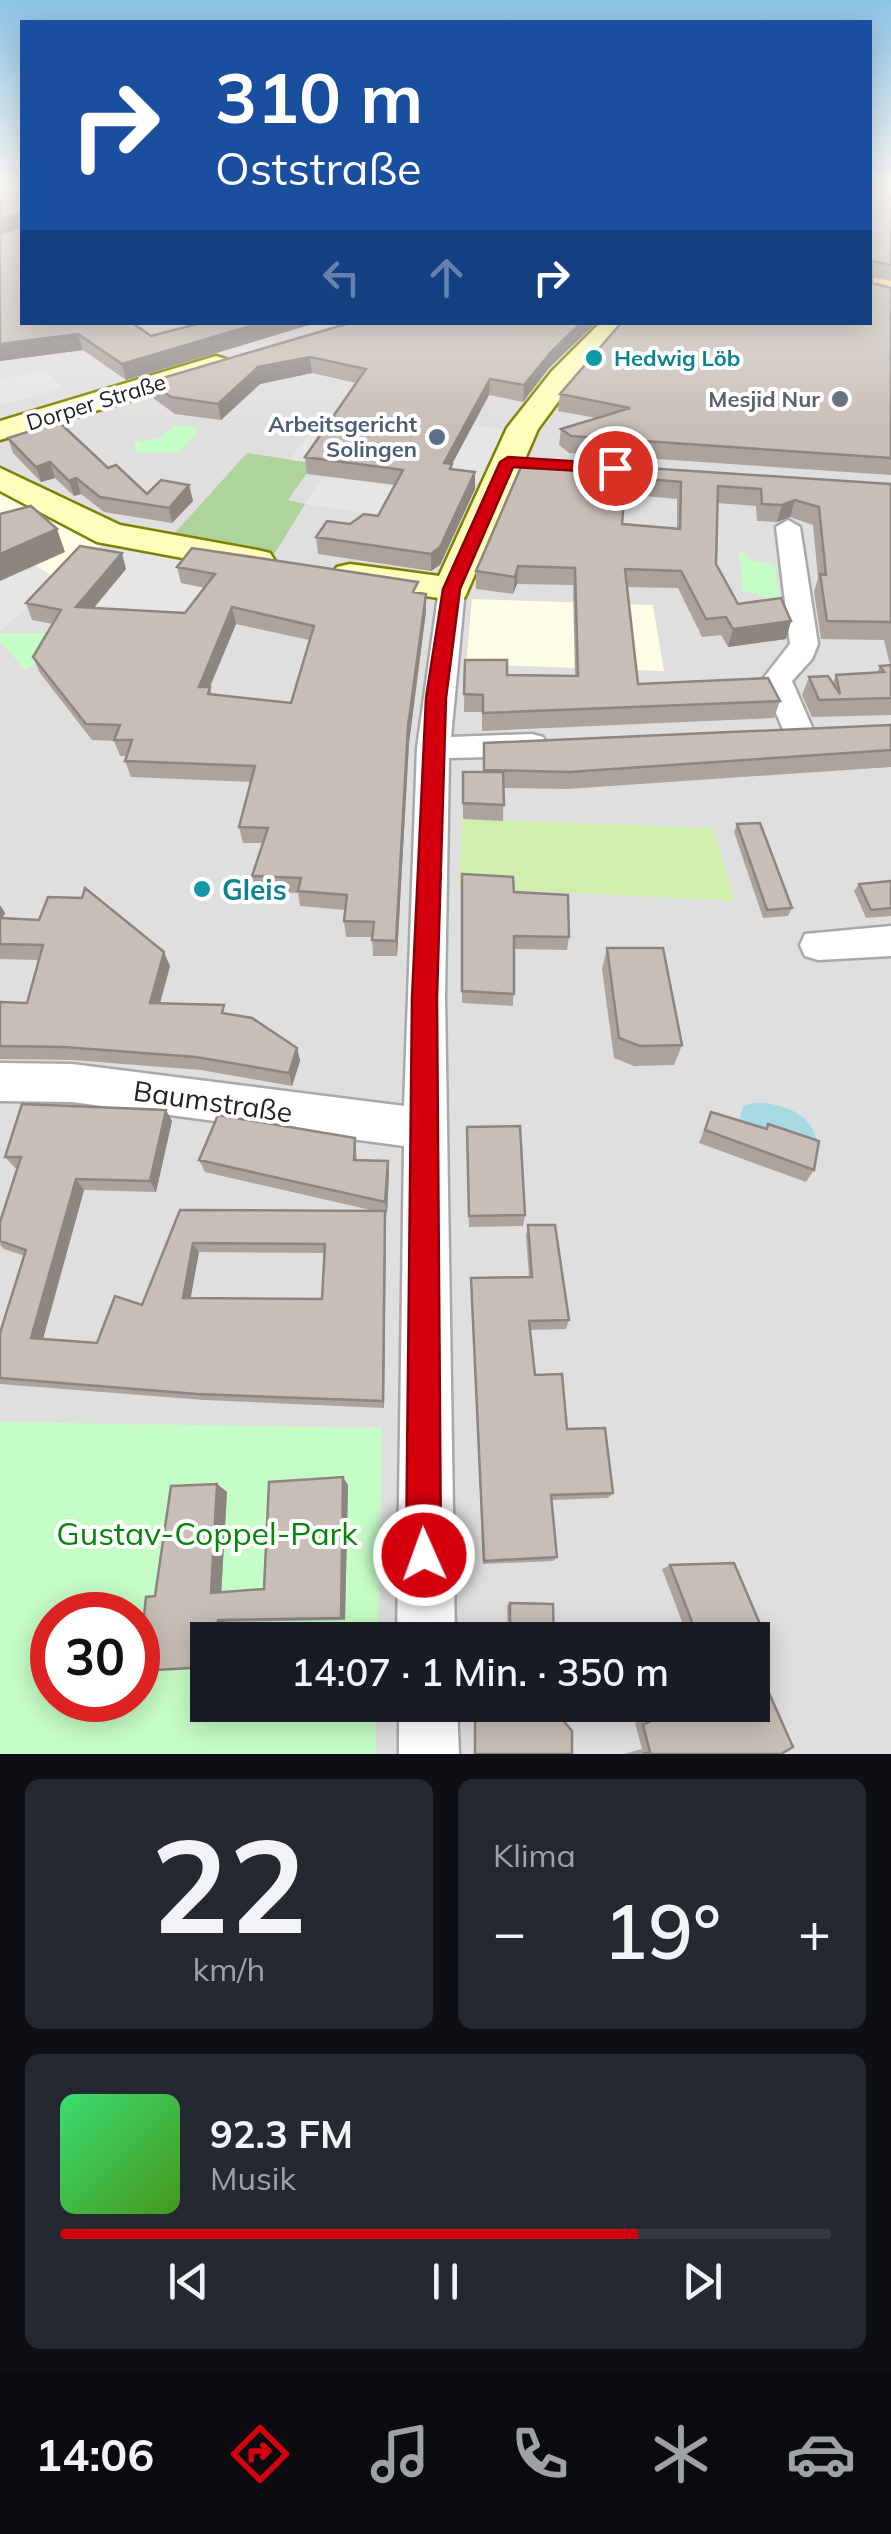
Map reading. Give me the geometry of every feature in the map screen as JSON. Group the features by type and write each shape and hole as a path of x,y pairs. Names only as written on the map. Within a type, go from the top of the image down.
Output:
{"street":[{"path":"426,1622 422,1486 424,998 433,748 452,589 525,463 535,409 614,325"},
{"name":"Dorper Straße","path":"0,430 242,358"},
{"path":"0,478 110,534 302,568 452,589"},
{"path":"788,527 804,644 802,653 776,680 800,734"},
{"path":"762,736 837,731"},
{"path":"433,748 571,743"},
{"path":"818,945 891,941"},
{"name":"Baumstraße","path":"0,1082 72,1083 425,1128"},
{"path":"428,1722 429,1754"}],"shaded area":[{"path":"0,264 13,264 20,325 872,325 872,320 891,296 891,1754 0,1754"},
{"path":"45,369 62,388 0,405 0,380"},
{"path":"325,411 505,430 482,483 290,460"},
{"path":"323,476 410,487 431,523 305,504"},
{"path":"0,494 102,545 0,630"},
{"path":"117,548 198,561 219,590 190,628 71,627 102,565"},
{"path":"35,565 60,581 0,630 0,581"},
{"path":"472,599 653,605 664,671 466,664"}],"green space":[{"path":"174,426 192,426 198,431 180,452 141,453 134,449 135,442 160,438"},
{"path":"247,453 314,463 288,500 305,504 274,555 172,536"},
{"path":"739,551 754,561 774,564 780,600 743,591"},
{"path":"0,633 47,633 33,666 25,670 0,641"},
{"path":"463,819 713,828 735,901 458,887"},
{"name":"Gustav-Coppel-Park","path":"0,1422 382,1428 378,1622 190,1622 190,1722 376,1722 376,1754 0,1754"}],"water":[{"path":"775,1105 803,1117 817,1143 738,1127 743,1106"}],"building":[{"path":"0,264 20,264 20,325 135,325 151,336 193,325 254,325 122,364 78,334 0,344"},
{"path":"872,283 891,288 891,458 571,436 561,429 630,408 560,394 619,325 872,325"},
{"path":"343,325 579,325 524,385 490,379 444,463 452,464 450,469 475,472 440,547 431,554 316,537 327,521 350,524 364,514 378,516 403,470 305,457 366,369 310,357 258,367 218,404 171,397 149,382"},
{"path":"59,422 108,468 116,465 147,494 161,480 189,485 169,508 100,497 76,478 69,481 50,462 36,467 8,438"},
{"path":"524,460 891,484 891,622 827,621 820,574 826,575 819,507 795,500 782,505 762,504 761,489 718,486 716,564 738,604 781,598 791,621 733,629 726,617 706,619 681,571 625,569 638,684 768,678 780,701 483,713 483,695 464,694 465,660 507,660 507,675 578,676 575,568 518,566 515,577 476,571","holes":["626,477 681,482 680,529 622,524"]},
{"path":"31,506 57,529 0,554 0,514"},
{"path":"80,546 122,553 76,607 185,613 215,574 177,567 192,548 418,582 413,592 426,594 408,726 396,941 372,940 374,922 344,921 347,895 298,891 301,878 252,876 268,828 239,827 255,766 125,761 132,740 114,740 120,725 86,724 33,657 61,610 26,603","holes":["232,607 314,626 291,703 208,694 210,687 199,687"]},
{"path":"891,665 891,698 819,700 809,677 828,676 840,694 836,675 884,672 880,666"},
{"path":"891,725 891,750 569,772 484,770 484,743"},
{"path":"463,772 503,772 504,805 463,803"},
{"path":"760,823 792,908 767,910 737,824"},
{"path":"462,874 513,877 514,892 568,895 569,937 514,936 514,994 462,991"},
{"path":"891,881 891,908 871,910 859,884"},
{"path":"85,888 164,952 150,1003 224,1005 222,1013 252,1018 297,1048 289,1073 196,1057 0,1046 0,1002 27,1003 43,945 0,944 0,918 39,920 48,897 82,898"},
{"path":"607,948 663,948 682,1045 640,1046 619,1038"},
{"path":"22,1104 166,1110 150,1181 76,1179 31,1338 97,1343 115,1296 142,1305 180,1210 385,1211 383,1401 197,1394 0,1378 0,1333 26,1250 0,1241 0,1222 21,1157 5,1157","holes":["193,1243 325,1244 322,1299 183,1298"]},
{"path":"711,1112 767,1129 768,1124 819,1141 814,1170 705,1130"},
{"path":"218,1115 355,1138 354,1160 388,1161 385,1202 199,1160"},
{"path":"520,1126 525,1215 469,1216 467,1127"},
{"path":"528,1225 555,1225 569,1320 529,1321 535,1375 562,1374 567,1429 605,1428 613,1493 551,1495 557,1557 484,1561 471,1278 532,1277"},
{"path":"343,1477 341,1618 190,1622 190,1668 160,1670 160,1592 156,1592 171,1486 217,1484 211,1593 264,1589 269,1482"},
{"path":"734,1563 759,1622 692,1622 670,1565"},
{"path":"510,1603 553,1604 554,1622 510,1622"},
{"path":"770,1695 793,1747 781,1754 643,1754 650,1752 643,1725 770,1722"},
{"path":"475,1722 564,1722 572,1731 572,1754 475,1754"}],"place":[{"name":"Hedwig Löb","path":"594,358"},
{"name":"Mesjid Nur","path":"840,399"},
{"name":"Arbeitsgericht Solingen","path":"437,437"},
{"name":"Gleis","path":"202,889"}],"route":[{"path":"424,1555 424,998 436,698 452,589 508,462 615,468"}]}
